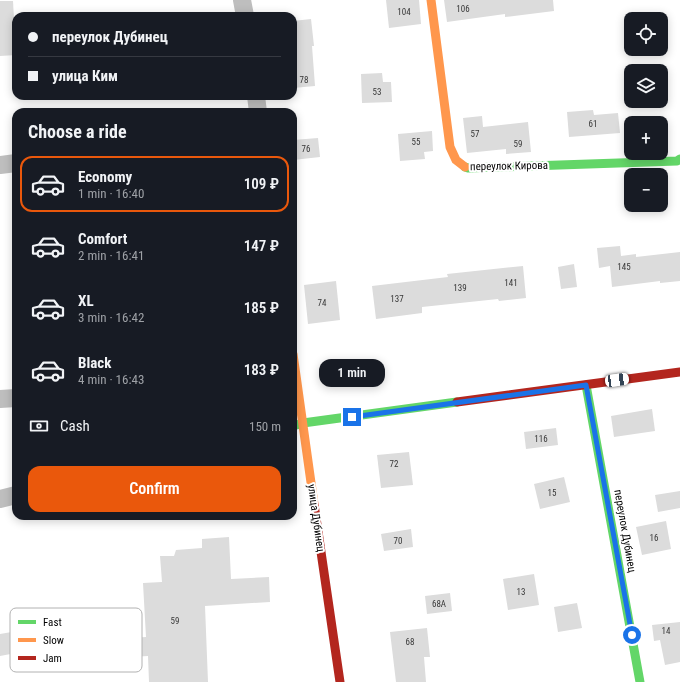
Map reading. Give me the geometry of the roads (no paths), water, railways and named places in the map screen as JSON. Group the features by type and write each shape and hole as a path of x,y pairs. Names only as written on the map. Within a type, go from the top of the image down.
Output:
{"street":[{"path":"242,0 244,12"},
{"name":"переулок Кирова","path":"431,0 450,147 454,158 459,165 468,168 476,168 677,161 680,159"},
{"path":"0,165 12,164"},
{"path":"297,425 680,372"},
{"name":"переулок Дубинец","path":"586,385 640,682"},
{"name":"улица Дубинец","path":"297,393 303,423 340,682"},
{"path":"0,399 12,398"},
{"path":"0,499 12,496"}]}
